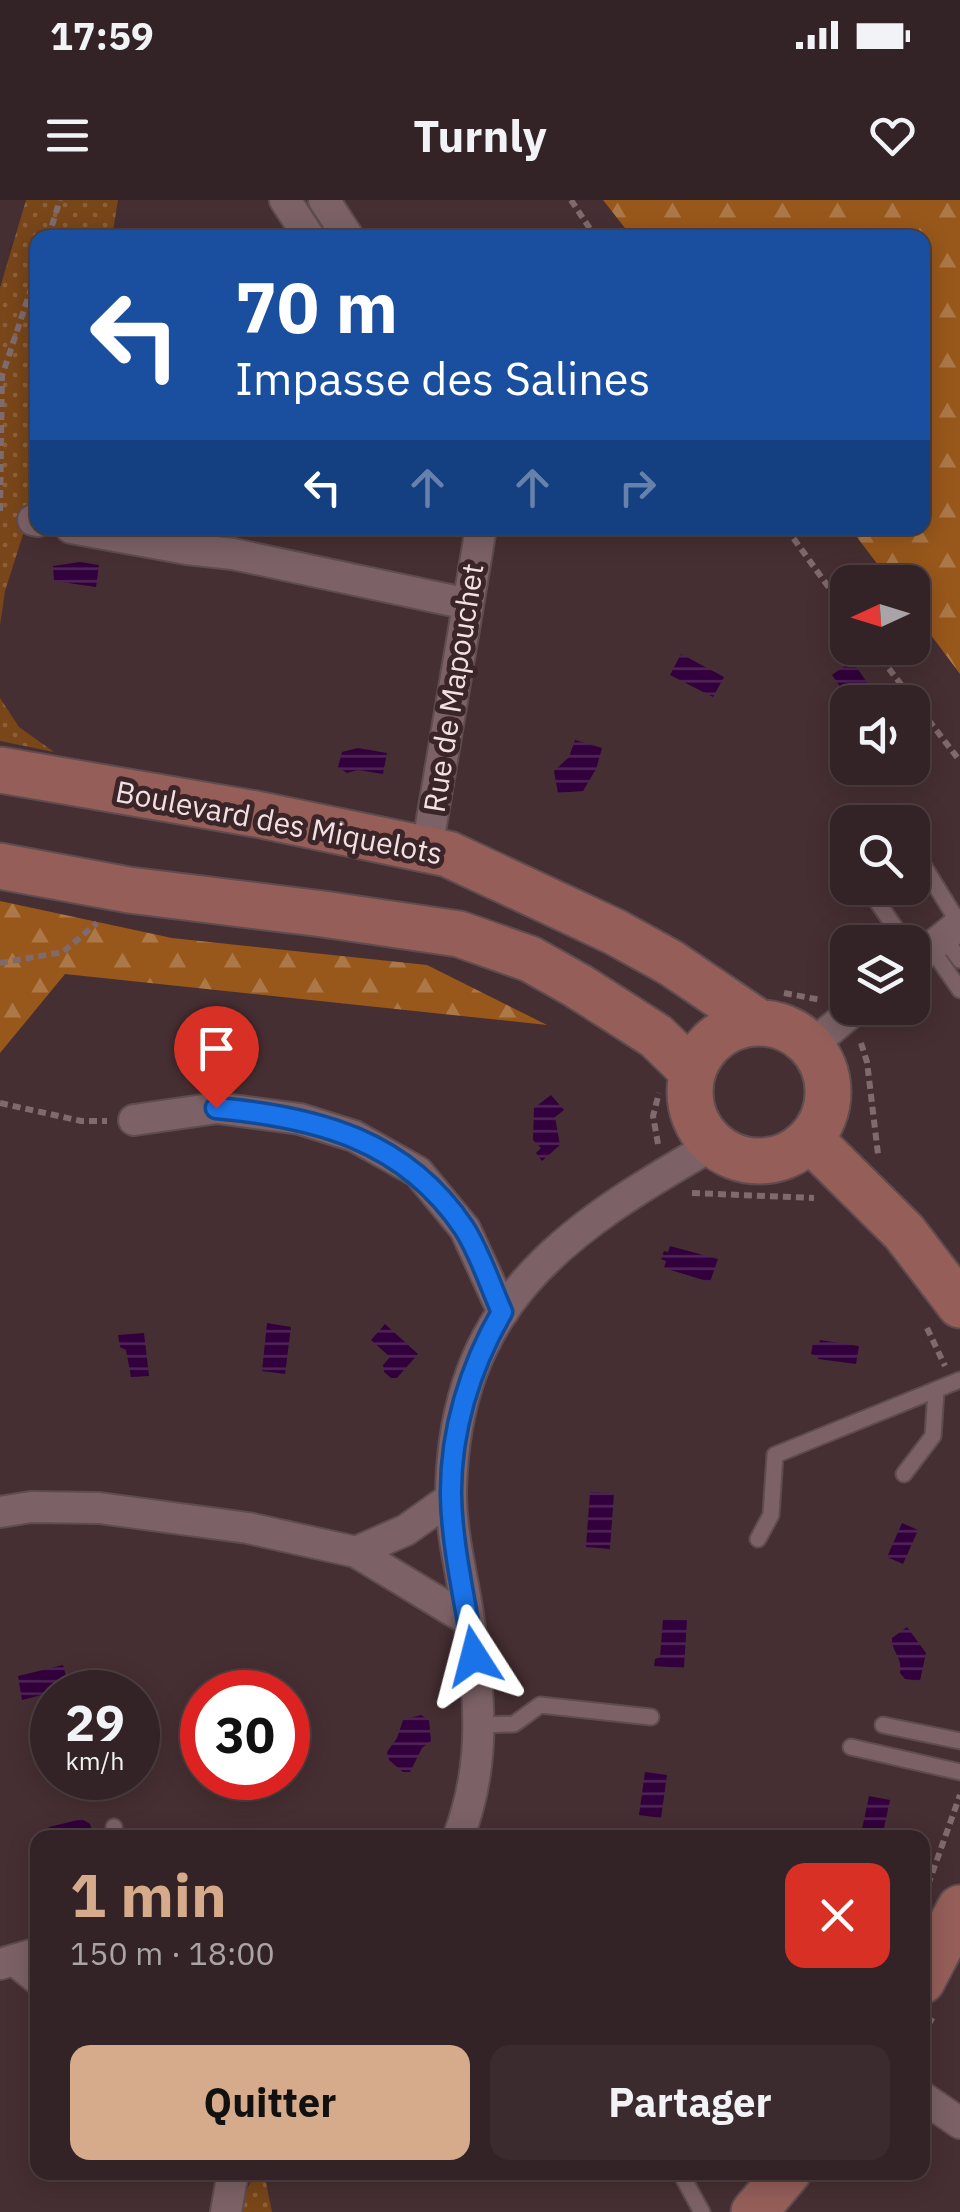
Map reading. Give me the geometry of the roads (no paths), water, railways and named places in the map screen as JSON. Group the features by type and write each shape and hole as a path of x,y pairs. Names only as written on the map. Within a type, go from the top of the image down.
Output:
{"main road":[{"name":"Boulevard des Miquelots","path":"0,770 256,814 448,854 614,932 671,963 758,1022"},
{"path":"0,866 129,890 432,928 485,942 578,986 656,1036 692,1071"},
{"path":"778,1024 796,1032 811,1046 828,1082 828,1103 822,1122 810,1139 784,1156 752,1162 713,1145 700,1130 689,1091 692,1071 717,1036 736,1026 778,1024"},
{"path":"810,1139 904,1232 942,1314"},
{"path":"930,1965 960,1908"},
{"path":"754,2212 781,2180"}],"street":[{"path":"285,200 305,230"},
{"path":"324,200 344,230"},
{"path":"152,535 240,541 468,604"},
{"name":"Rue de Mapouchet","path":"427,849 479,535"},
{"path":"811,1046 836,1025"},
{"path":"134,1120 216,1108 300,1119 367,1143 418,1172 465,1229 502,1312"},
{"path":"460,1830 476,1778 480,1725 451,1498 462,1410 489,1335 522,1284 567,1238 631,1193 713,1145"},
{"path":"356,1552 406,1530 451,1498"},
{"path":"0,1512 31,1507 99,1508 248,1528 356,1552 468,1620"},
{"path":"2,1963 30,1955"},
{"path":"930,2103 960,2123"},
{"path":"226,2212 231,2180"}],"lane":[{"path":"885,905 933,946 960,990"},
{"path":"924,905 933,946"},
{"path":"758,1539 771,1514 775,1455 956,1382"},
{"path":"904,1474 933,1436 936,1391"},
{"path":"480,1725 514,1724 540,1705 651,1717"},
{"path":"883,1724 960,1741"},
{"path":"851,1747 960,1772"},
{"path":"2,1963 30,1983"},
{"path":"684,2180 702,2212"}]}
